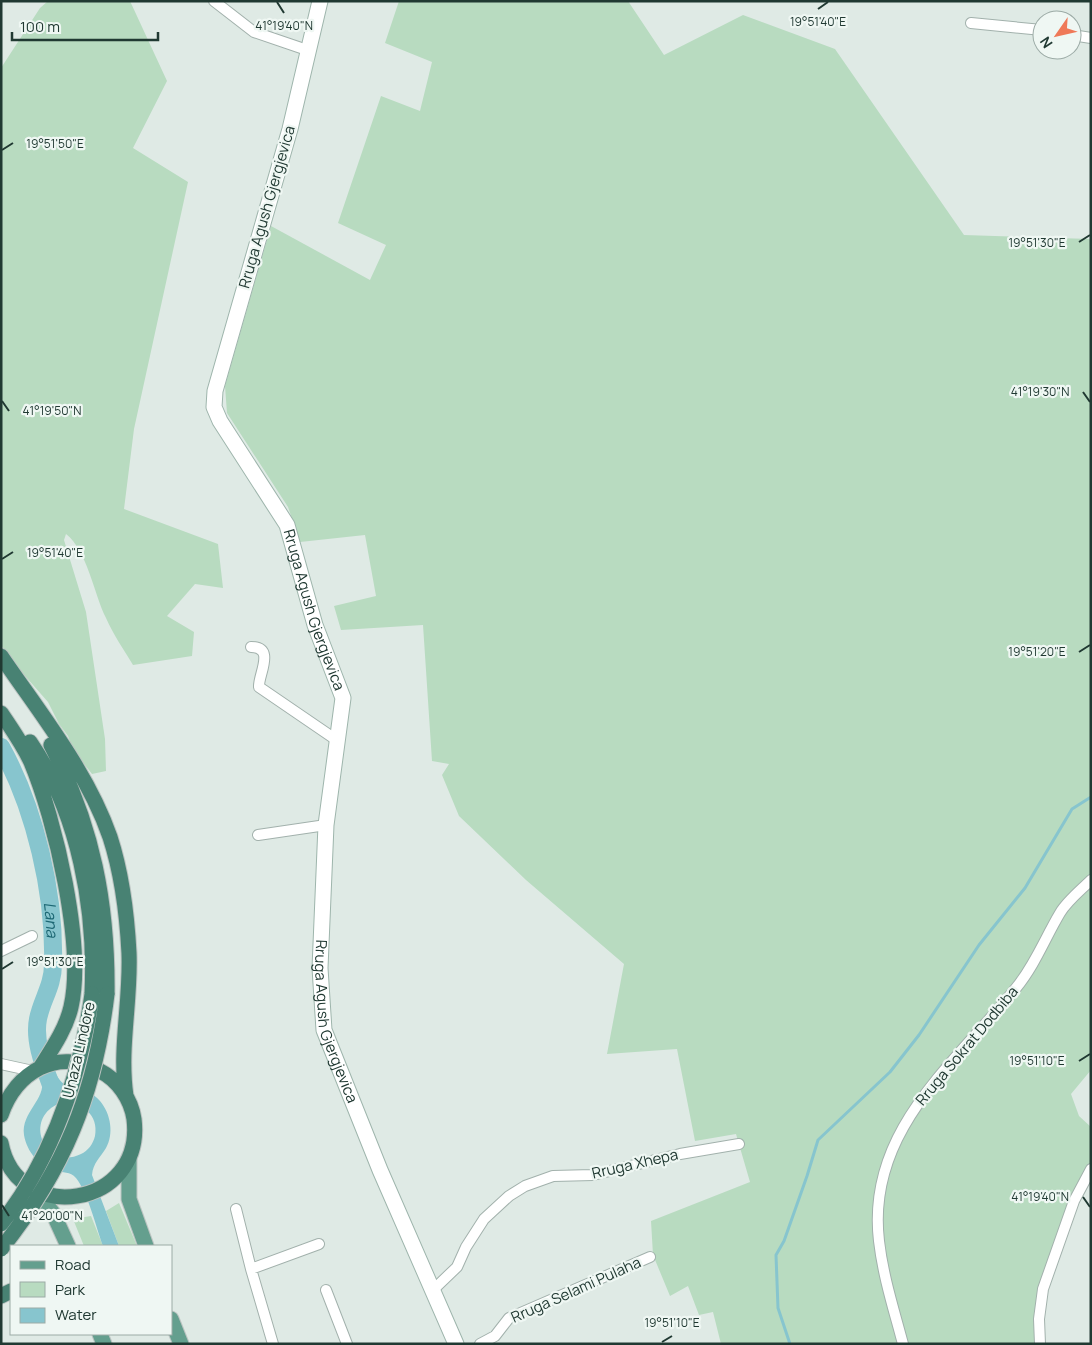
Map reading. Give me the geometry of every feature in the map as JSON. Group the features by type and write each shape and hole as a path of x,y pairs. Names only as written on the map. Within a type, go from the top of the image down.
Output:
{"highway":[{"path":"1,656 83,780 102,816 116,859 123,893 129,954 129,995 123,1071 126,1096 133,1113 135,1131 129,1160 114,1179 100,1190 82,1196 65,1198 48,1195 32,1188 18,1176 8,1162 1,1146"},
{"path":"1,664 46,736 78,808 100,882 108,944 107,994 102,1040 74,1132 53,1175 28,1216 1,1249"},
{"name":"Unaza Lindore","path":"1,700 46,768 73,838 84,880 92,930 92,994 77,1070 60,1122 37,1168 1,1224"},
{"path":"1,713 24,749 43,795 58,852 71,923 73,996 54,1056 19,1082 8,1096 1,1114"},
{"path":"54,1056 101,1071 115,1082 126,1096"}],"main road":[{"name":"Rruga Agush Gjergjevica","path":"320,1 290,129 213,400 220,421 287,525 315,625 343,698 326,825 320,968 324,1030 456,1344"},
{"path":"129,1160 130,1199 146,1245"},
{"path":"32,1188 53,1213 68,1245"},
{"path":"172,1322 181,1344"}],"street":[{"path":"214,1 254,32 307,50"},
{"path":"971,23 1032,29"},
{"path":"251,647 255,647 264,654 265,660 258,679 259,687 338,741"},
{"path":"258,835 326,825"},
{"name":"Rruga Sokrat Dodbiba","path":"903,1344 889,1292 879,1239 880,1185 884,1167 898,1137 928,1090 1018,987 1036,960 1060,912 1091,880"},
{"path":"1,951 32,936"},
{"path":"1,1064 36,1069"},
{"name":"Rruga Xhepa","path":"432,1290 447,1279 457,1267 466,1247 484,1219 509,1196 525,1186 553,1176 594,1175 672,1155 739,1144"},
{"path":"1040,1344 1038,1320 1043,1289 1074,1201 1091,1169"},
{"path":"236,1209 273,1344"},
{"path":"251,1269 319,1244"},
{"name":"Rruga Selami Pulaha","path":"480,1344 494,1336 509,1318 650,1257"},
{"path":"326,1290 347,1344"}],"green space":[{"path":"48,1 130,1 167,81 133,148 188,182 134,429 124,509 218,544 223,588 195,584 167,616 194,632 192,656 133,665 109,624 85,561 73,541 66,534 64,540 86,612 105,739 106,771 92,774 73,750 68,736 59,724 48,702 11,660 1,645 1,68 40,8"},
{"path":"399,1 628,1 664,55 743,15 835,49 964,235 1091,239 1091,1070 1071,1094 1079,1116 1091,1127 1091,1169 1043,1289 1040,1344 721,1344 713,1312 699,1315 688,1286 670,1296 653,1255 651,1221 750,1182 736,1134 695,1141 677,1049 607,1054 624,964 526,880 459,816 442,775 449,764 432,761 423,625 341,630 334,606 376,596 365,535 300,542 288,507 227,413 225,386 271,226 370,280 386,245 338,223 381,96 420,111 432,62 385,43"},
{"path":"119,1203 137,1245 119,1245 106,1211"},
{"path":"91,1216 103,1245 84,1245 73,1219"}],"water":[{"path":"56,1074 65,1085 95,1096 107,1112 111,1130 110,1137 106,1148 95,1164 92,1175 119,1245 103,1245 88,1201 76,1178 69,1173 55,1171 44,1166 35,1158 28,1147 24,1135 24,1127 42,1086 42,1079","holes":["63,1102 77,1104 92,1116 96,1129 94,1139 84,1153 68,1158 57,1155 48,1149 42,1140 40,1129 43,1119 50,1109"]}],"waterway":[{"name":"Lana","path":"1,747 24,797 33,824 46,881 53,937 53,972 38,1019 37,1038 55,1096"},
{"path":"790,1344 778,1308 776,1255 784,1241 818,1140 890,1072 919,1035 979,945 1025,888 1072,809 1091,797"}]}
